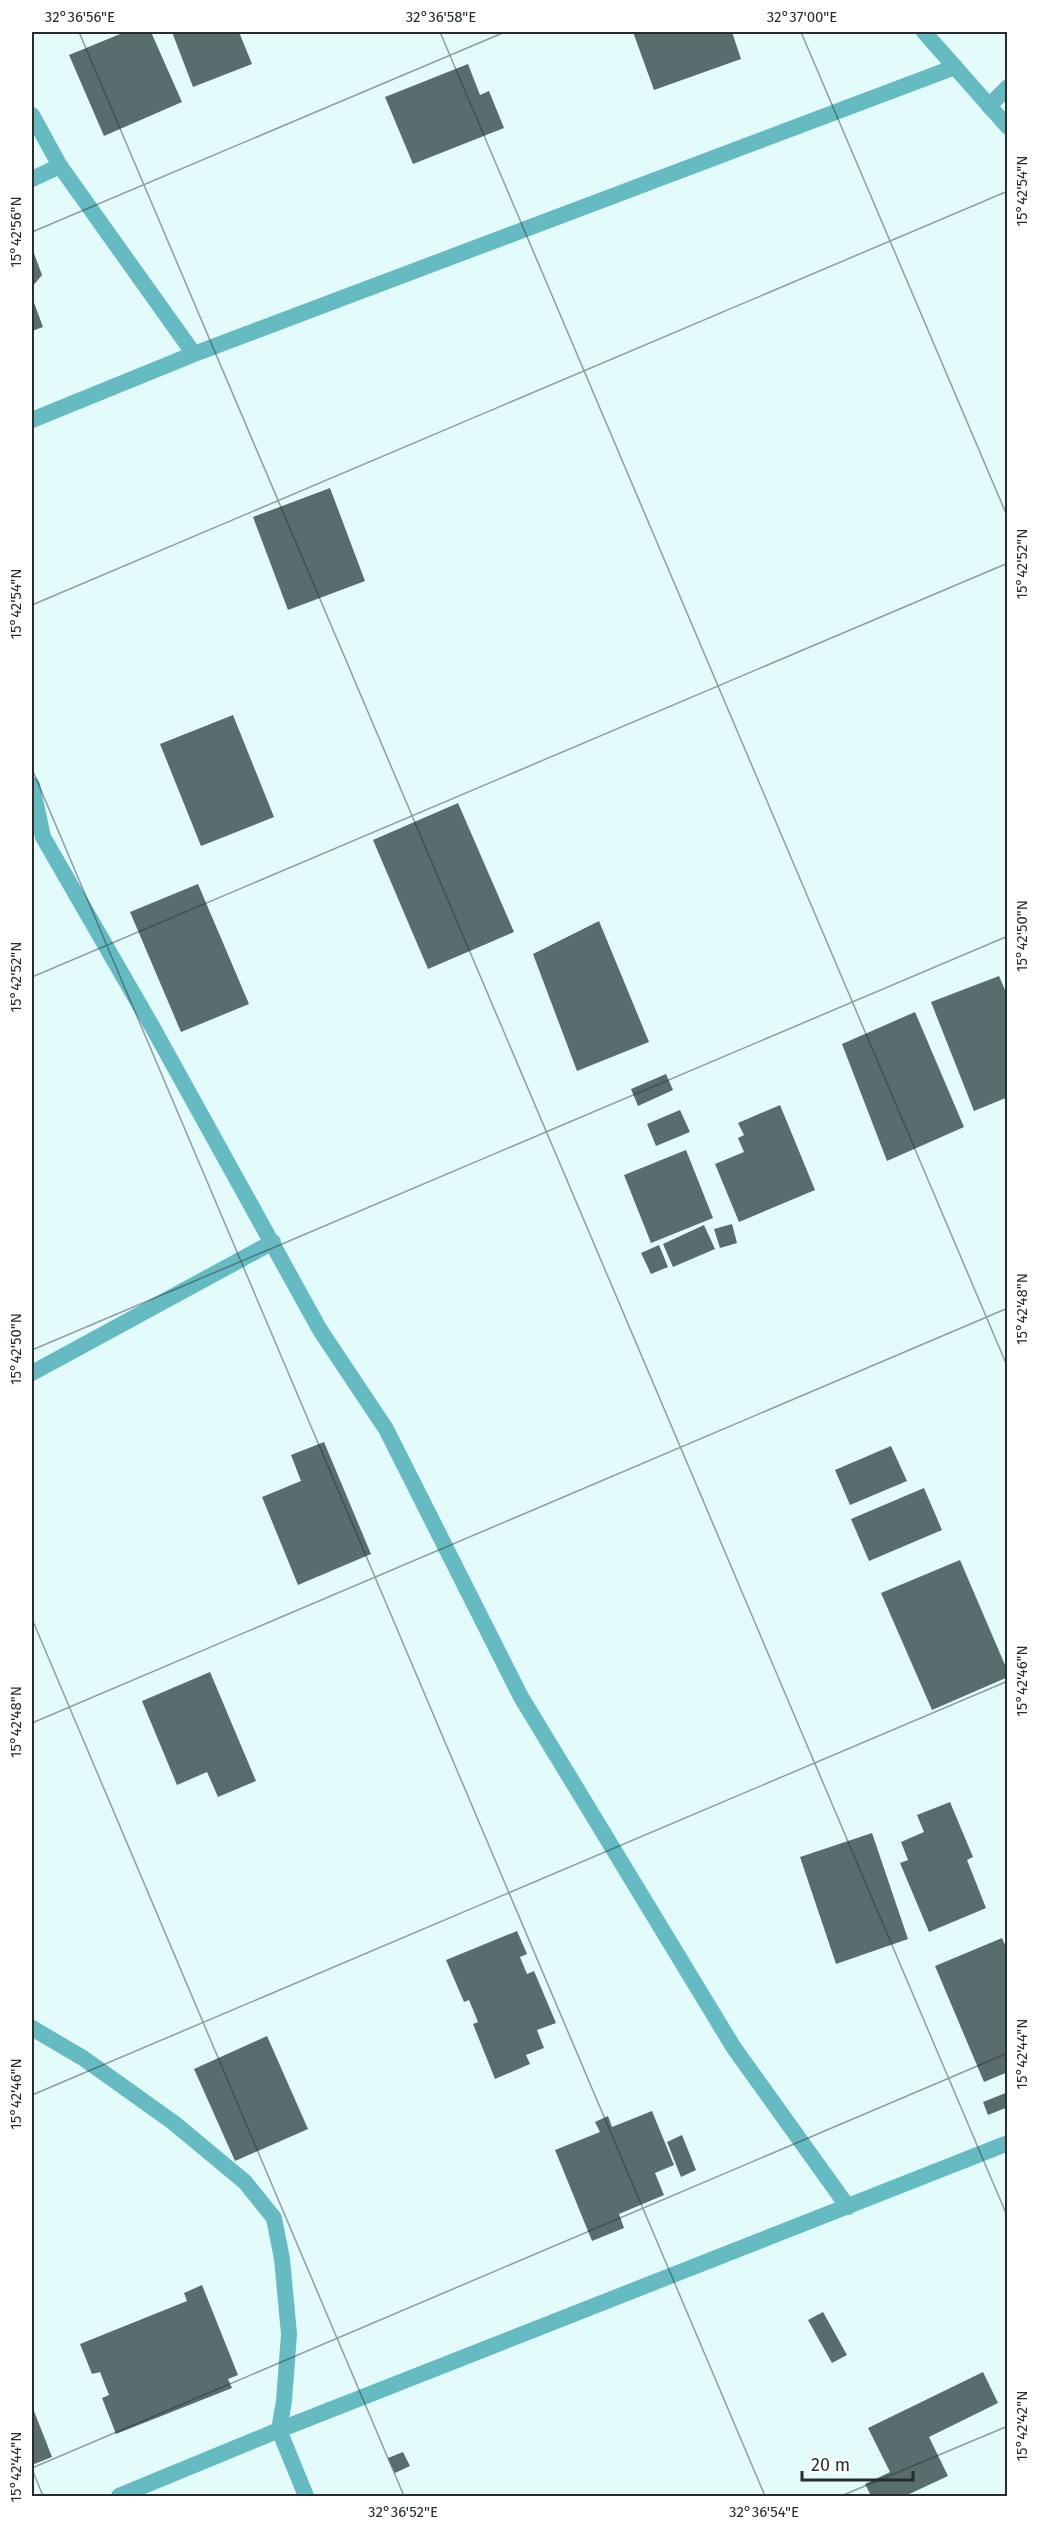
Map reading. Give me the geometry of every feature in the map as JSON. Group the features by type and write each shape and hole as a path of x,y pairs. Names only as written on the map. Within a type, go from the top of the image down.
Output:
{"street":[{"path":"924,32 1008,127"},
{"path":"32,420 194,354 955,67"},
{"path":"989,106 1008,87"},
{"path":"32,115 60,166 194,354"},
{"path":"32,179 60,166"},
{"path":"32,785 43,837 273,1242 320,1330 386,1429 521,1697 734,2048 848,2207"},
{"path":"32,1373 273,1242"},
{"path":"32,2028 83,2058 174,2123 245,2182 274,2218 282,2259 289,2334 284,2401 279,2430 306,2496"},
{"path":"119,2496 279,2430 1008,2143"}],"building":[{"path":"125,32 151,32 182,102 104,136 69,55"},
{"path":"172,32 239,32 252,64 193,87"},
{"path":"633,32 732,32 741,59 654,90"},
{"path":"468,64 480,95 489,91 504,128 413,164 385,97"},
{"path":"32,248 42,275 32,287"},
{"path":"32,297 43,327 32,331"},
{"path":"330,488 365,581 288,610 253,517"},
{"path":"233,715 274,817 201,846 160,744"},
{"path":"458,803 514,932 428,969 373,840"},
{"path":"198,884 249,1004 181,1032 130,912"},
{"path":"599,921 649,1042 577,1071 533,954"},
{"path":"999,976 1008,997 1008,1097 974,1111 931,1002"},
{"path":"915,1012 964,1127 887,1161 842,1044"},
{"path":"666,1074 673,1090 638,1106 631,1089"},
{"path":"780,1105 815,1190 739,1222 715,1164 744,1152 738,1138 744,1135 738,1123"},
{"path":"680,1110 690,1132 656,1146 647,1124"},
{"path":"686,1150 713,1218 651,1243 624,1175"},
{"path":"732,1224 737,1243 720,1248 714,1229"},
{"path":"704,1225 715,1249 673,1267 663,1244"},
{"path":"659,1245 668,1267 651,1274 641,1253"},
{"path":"324,1442 371,1554 298,1585 262,1497 301,1481 291,1455"},
{"path":"891,1446 907,1481 850,1505 835,1470"},
{"path":"924,1488 942,1530 869,1561 851,1519"},
{"path":"960,1560 1008,1672 1008,1677 932,1710 881,1593"},
{"path":"210,1672 256,1781 218,1797 207,1772 177,1785 142,1701"},
{"path":"950,1802 973,1857 967,1860 986,1908 929,1932 900,1863 908,1860 901,1842 924,1832 917,1815"},
{"path":"872,1833 908,1939 836,1964 800,1857"},
{"path":"517,1931 527,1954 520,1957 527,1974 534,1971 556,2023 537,2030 544,2048 526,2055 530,2064 495,2079 473,2024 478,2022 469,2000 464,2002 446,1960"},
{"path":"1002,1938 1008,1952 1008,2072 984,2082 935,1966"},
{"path":"267,2036 308,2129 235,2161 194,2069"},
{"path":"1008,2092 1008,2107 988,2115 983,2102"},
{"path":"652,2111 674,2165 655,2173 664,2195 619,2214 624,2228 592,2241 555,2150 600,2132 595,2122 608,2116 612,2127"},
{"path":"682,2135 696,2170 681,2177 667,2142"},
{"path":"202,2285 238,2375 228,2379 232,2388 116,2434 102,2398 109,2395 100,2372 92,2374 80,2344 187,2301 184,2293"},
{"path":"823,2312 847,2355 832,2363 808,2320"},
{"path":"983,2372 998,2403 929,2437 948,2476 905,2496 871,2496 865,2484 890,2472 868,2428"},
{"path":"32,2406 52,2457 32,2465"},
{"path":"403,2452 410,2466 395,2473 388,2458"}]}
